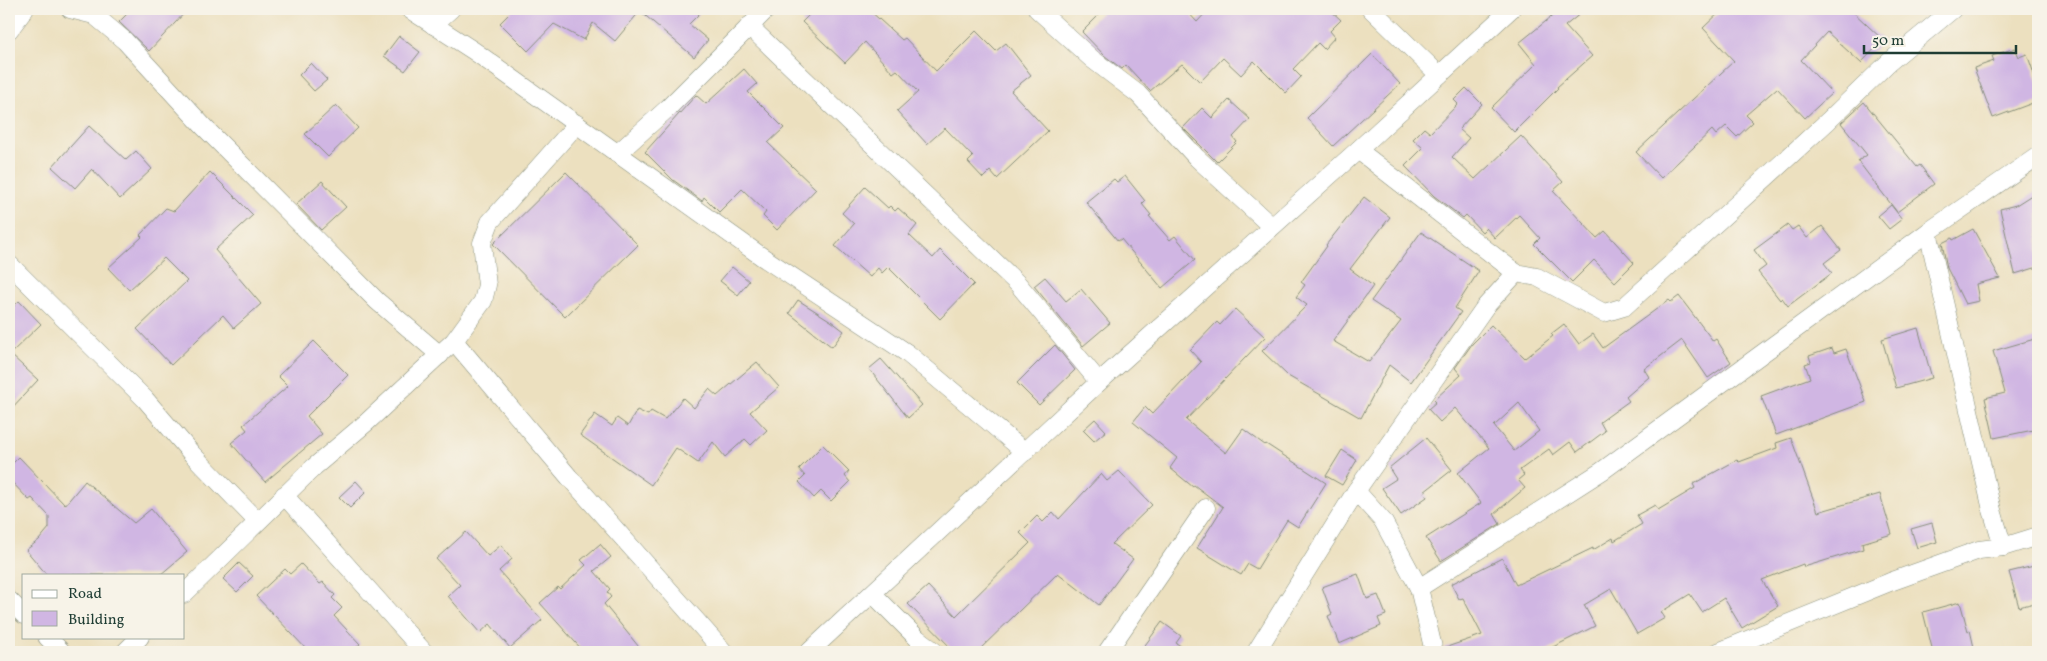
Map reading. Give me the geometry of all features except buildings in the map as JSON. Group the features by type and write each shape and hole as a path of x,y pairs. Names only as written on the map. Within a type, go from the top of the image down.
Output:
{"street":[{"path":"9,30 25,9"},
{"path":"70,9 94,15 125,41 204,126 376,301 440,355"},
{"path":"409,9 474,50 761,256 907,353 1025,452"},
{"path":"433,25 451,9"},
{"path":"617,154 668,108 766,9"},
{"path":"1037,9 1092,59 1138,94 1196,158 1271,226"},
{"path":"1371,9 1439,75"},
{"path":"809,652 1099,382 1358,150 1511,9"},
{"path":"1358,150 1516,273 1537,276 1604,313 1624,307 1821,128 1888,63 1953,9"},
{"path":"749,26 1018,284 1099,382"},
{"path":"185,593 284,495 440,355 454,340 483,301 487,285 482,243 490,222 576,124"},
{"path":"1419,588 1602,471 1928,232 2038,156"},
{"path":"1928,232 1992,510 2004,547"},
{"path":"9,264 145,399 192,454 257,521"},
{"path":"1256,652 1356,491 1485,306 1516,273"},
{"path":"454,340 569,477 724,652"},
{"path":"1356,491 1384,521 1419,588 1434,652"},
{"path":"284,495 424,652"},
{"path":"1107,652 1206,508"},
{"path":"1718,652 1890,582 1979,550 2004,547 2038,536"},
{"path":"873,594 918,639 935,652"},
{"path":"9,600 22,612"},
{"path":"48,638 62,652"},
{"path":"125,652 139,638"}]}
